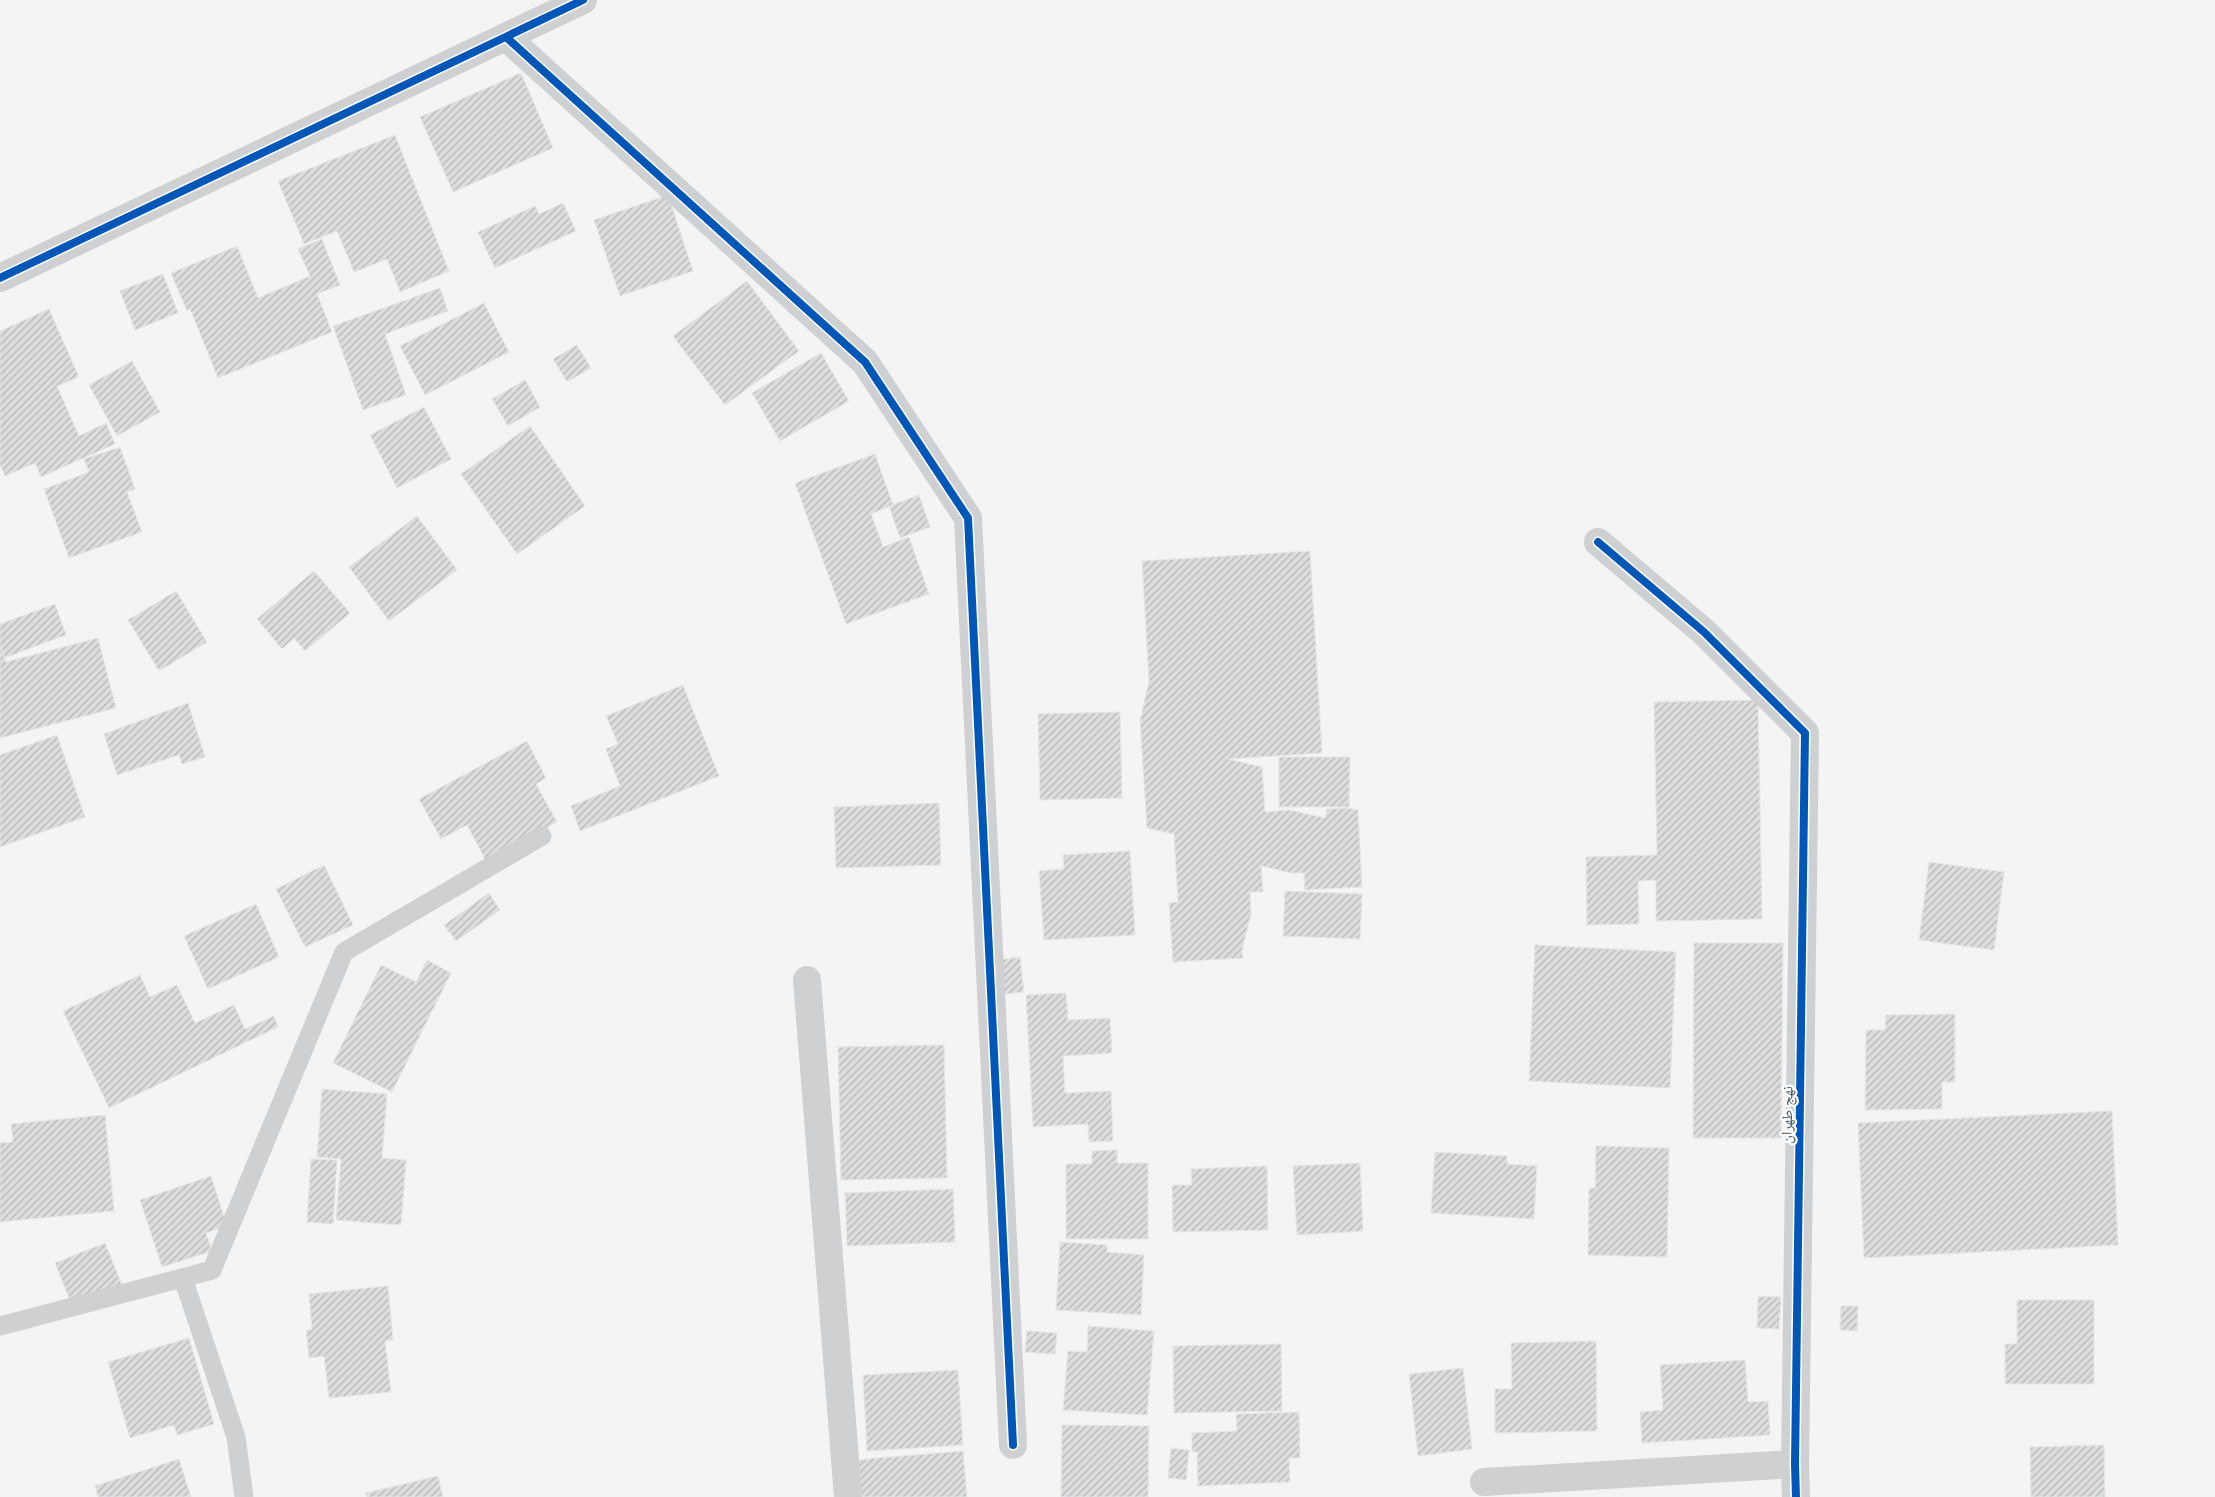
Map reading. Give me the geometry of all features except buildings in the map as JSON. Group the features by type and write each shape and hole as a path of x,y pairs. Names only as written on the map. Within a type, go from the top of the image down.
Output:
{"street":[{"path":"0,278 583,0"},
{"path":"506,37 865,362 968,518 1013,1446"},
{"name":"نهج طهران","path":"1598,542 1704,632 1805,733 1796,1497"},
{"path":"807,980 848,1497"},
{"path":"1484,1482 1795,1464"}],"lane":[{"path":"0,1326 212,1270 344,952 542,836"},
{"path":"183,1278 236,1437 244,1497"}],"cycle path":[{"path":"0,278 583,0"},
{"path":"506,37 865,362 968,518 1013,1445"},
{"path":"1598,542 1704,632 1805,733 1796,1497"}]}
